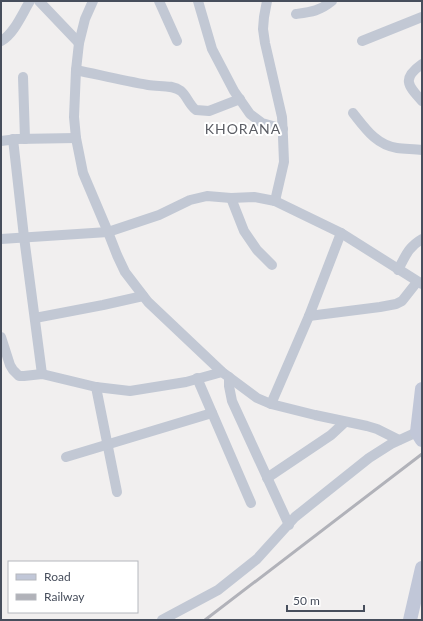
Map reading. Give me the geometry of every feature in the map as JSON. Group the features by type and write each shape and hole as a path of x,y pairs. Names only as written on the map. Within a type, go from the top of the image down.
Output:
{"street":[{"path":"1,41 13,30 30,1"},
{"path":"39,1 79,43"},
{"path":"93,1 85,19 79,43 74,117 76,138 82,173 125,272 148,302 225,375 257,398 271,404 315,416 367,426 377,429 399,440"},
{"path":"159,1 177,41"},
{"path":"198,1 212,49 234,91 250,114 262,123 283,128"},
{"path":"267,1 263,29 264,43 282,117 283,128 284,162 275,201"},
{"path":"296,14 321,9 332,1"},
{"path":"362,41 422,17"},
{"path":"422,64 410,74 409,77 411,89 422,101"},
{"path":"76,70 149,86 171,87 180,91 196,110 209,111 240,99"},
{"path":"24,77 25,139"},
{"path":"353,113 368,131 385,145 396,148 422,150"},
{"path":"1,141 13,139 76,138"},
{"path":"13,139 42,374"},
{"path":"1,239 108,232 159,215 190,200 198,198 207,196 231,198 254,197 275,201 341,234 420,283 402,301 396,304 309,316"},
{"path":"231,198 244,231 257,250 272,265"},
{"path":"271,404 309,316 341,234"},
{"path":"398,270 407,252 416,242 422,239"},
{"path":"34,318 143,296"},
{"path":"1,337 8,360 13,370 19,376 42,374 96,387 130,391 186,382 197,378 225,375"},
{"path":"225,375 232,401 288,525"},
{"path":"197,378 251,503"},
{"path":"96,387 117,492"},
{"path":"162,620 218,590 257,559 295,517 369,458 399,440 419,436 422,389"},
{"path":"66,457 212,413"},
{"path":"267,478 331,434 345,422"},
{"path":"410,620 422,568"}],"railway":[{"path":"205,620 422,454"}],"district":[{"name":"KHORANA","path":"243,129"}]}
